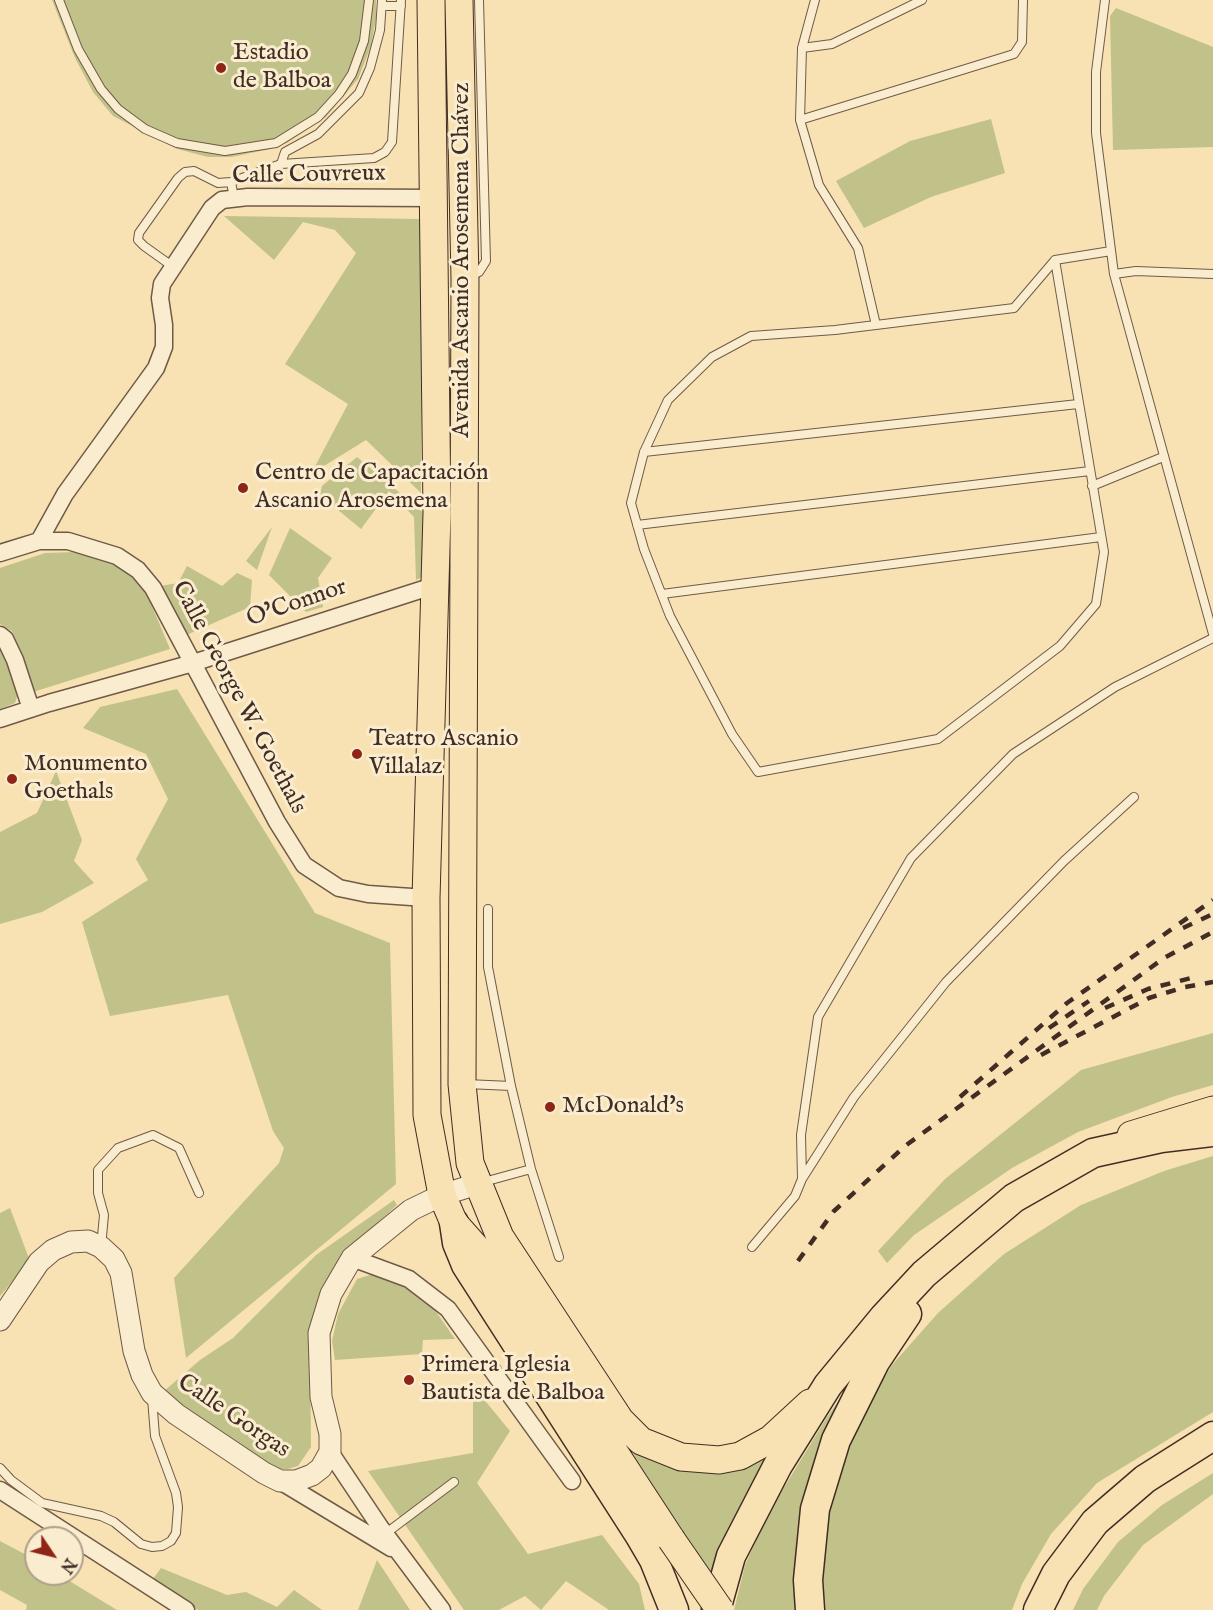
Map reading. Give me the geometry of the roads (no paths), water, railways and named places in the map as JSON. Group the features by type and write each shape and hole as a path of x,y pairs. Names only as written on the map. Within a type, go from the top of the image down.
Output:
{"highway":[{"path":"718,1610 731,1556 755,1506 828,1385 884,1317 924,1274 1014,1198 1093,1153 1161,1138 1213,1132"},
{"path":"810,1610 810,1542 815,1509 836,1440 875,1362 916,1302 1014,1198"},
{"path":"454,1223 457,1243 466,1265 640,1536 654,1560 674,1610"},
{"path":"1038,1610 1056,1574 1095,1522 1119,1499 1213,1436"}],"main road":[{"name":"Avenida Ascanio Arosemena Chávez","path":"431,0 426,198 436,585 426,898 425,1086 427,1115 442,1195 454,1223 494,1268 718,1610"},
{"name":"Avenida Ascanio Arosemena Chávez","path":"459,0 465,279 462,1084 470,1163 477,1184 507,1246 620,1420 641,1440 681,1457 719,1460 740,1456 756,1449 787,1426 828,1385"},
{"path":"1093,1153 1154,1127 1213,1110"},
{"path":"1173,1462 1213,1442"}],"street":[{"name":"Calle Couvreux","path":"39,541 65,494 156,368 164,347 160,298 162,284 212,208 232,190 426,198"},
{"name":"Calle George W. Goethals","path":"0,553 39,541 68,541 96,547 117,556 138,570 153,588 277,822 304,865 339,888 368,894 426,898"},
{"name":"O'Connor","path":"0,719 193,663 436,585"},
{"path":"0,635 5,639 15,660 32,709"},
{"name":"Calle Gorgas","path":"101,1247 114,1259 121,1273 134,1352 152,1393 176,1414 264,1473 280,1481 296,1481 312,1476 321,1468 330,1452 330,1434 321,1397 319,1333 331,1294 352,1258 411,1210 442,1195 477,1184"},
{"path":"0,1320 39,1262 53,1250 71,1242 88,1241 101,1247"},
{"path":"352,1258 409,1279 448,1309 572,1481"},
{"path":"330,1452 385,1534 442,1610"},
{"path":"280,1481 402,1555"},
{"path":"0,1490 186,1610"}],"lane":[{"path":"58,0 78,50 101,89 118,109 145,129 177,143 225,151 276,143 318,117 339,94 352,74 363,41 369,0"},
{"path":"465,279 479,272 486,261 478,0"},
{"path":"815,0 802,48 800,120 819,185 858,248 876,325"},
{"path":"802,48 832,44 922,0"},
{"path":"800,120 1014,54 1022,42 1023,0"},
{"path":"802,1179 801,1135 818,1017 910,858 1013,754 1115,687 1213,636 1114,274 1096,133 1096,72 1105,0"},
{"path":"172,266 138,240 139,233 171,187 185,172 194,171 232,190 281,164 374,158 385,152 392,142 401,3 382,3 380,30 373,58 359,93 318,134 285,152 281,164"},
{"path":"1054,260 1104,552 1096,604 1060,646 938,739 758,772 732,734 662,594 637,525 632,504 644,452 668,400 712,357 751,336 876,325 1014,308 1054,260 1111,251"},
{"path":"1114,274 1136,271 1213,274"},
{"path":"644,452 1078,404"},
{"path":"1092,486 1163,457"},
{"path":"637,525 1090,471"},
{"path":"662,594 1101,537"},
{"path":"752,1247 795,1196 802,1179 854,1097 946,982 1064,861 1134,798"},
{"path":"488,909 489,967 511,1086 531,1169 559,1257"},
{"path":"462,1084 511,1086"},
{"path":"101,1247 104,1215 98,1193 98,1170 118,1148 153,1135 179,1148 199,1193"},
{"path":"477,1184 531,1169"},
{"path":"0,1468 11,1480 42,1503 101,1516 114,1522 141,1544 152,1547 162,1546 171,1541 176,1533 178,1507 176,1493 155,1436 152,1393"},
{"path":"385,1534 454,1482"}],"railway":[{"path":"960,1097 1067,1003 1213,900"},
{"path":"1183,928 1213,914"},
{"path":"798,1261 834,1211 905,1146 1164,958 1213,932"},
{"path":"1105,1008 1148,989 1195,977"},
{"path":"1041,1055 1149,998 1185,987 1213,982"},
{"path":"1049,1028 1089,1001"}],"place":[{"name":"Estadio de Balboa","path":"221,68"},
{"name":"Centro de Capacitación Ascanio Arosemena","path":"243,488"},
{"name":"Teatro Ascanio Villalaz","path":"357,754"},
{"name":"Monumento Goethals","path":"12,779"},
{"name":"McDonald's","path":"550,1107"},
{"name":"Primera Iglesia Bautista de Balboa","path":"409,1380"}]}
